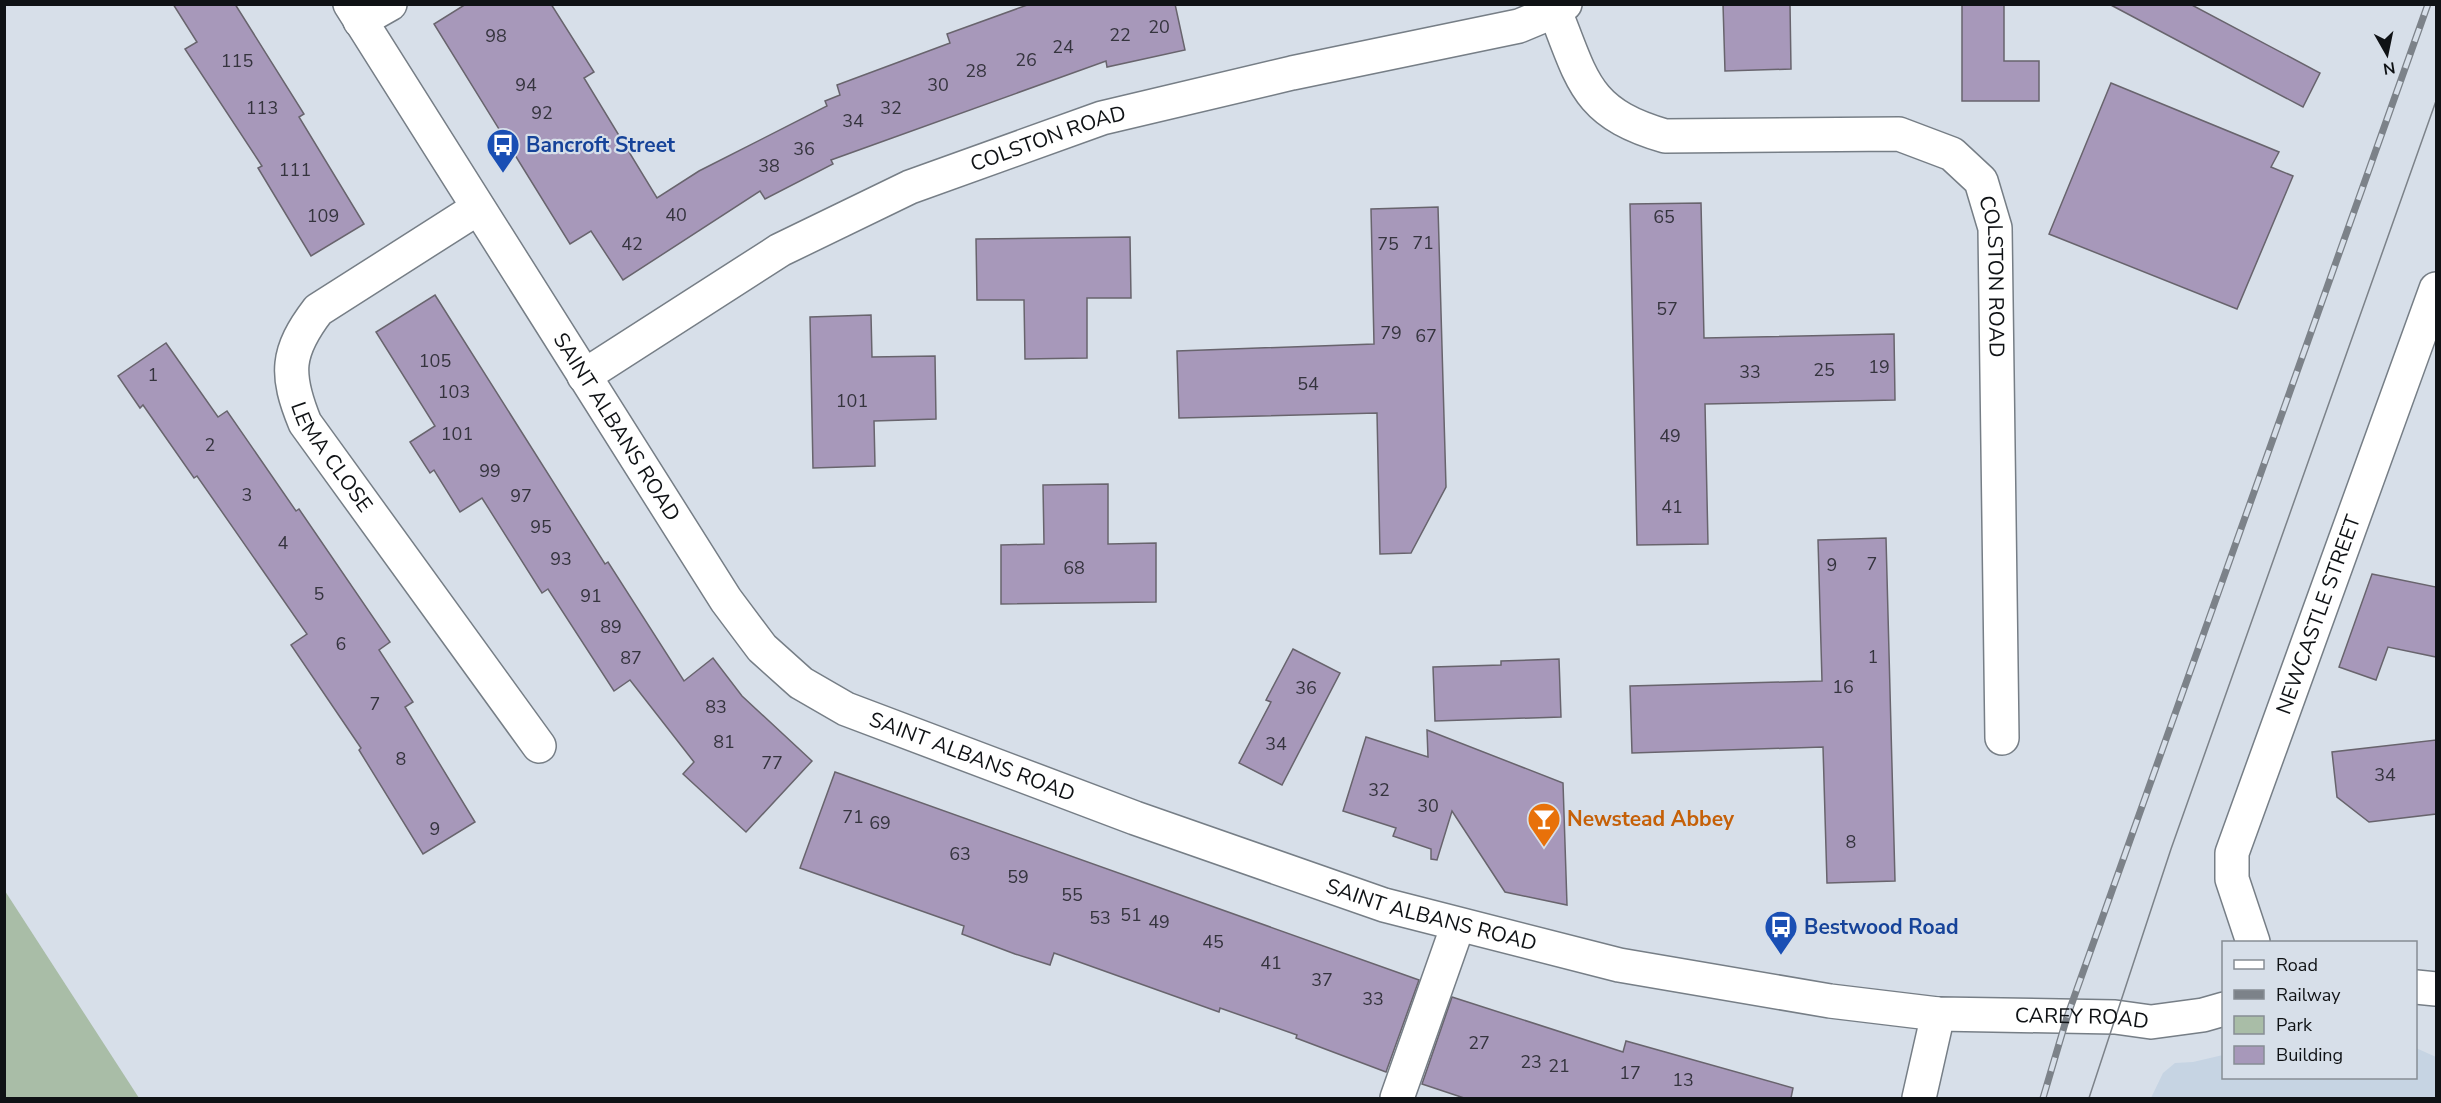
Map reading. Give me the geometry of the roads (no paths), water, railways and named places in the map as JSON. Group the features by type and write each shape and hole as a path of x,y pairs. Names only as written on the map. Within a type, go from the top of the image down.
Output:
{"street":[{"path":"355,13 390,4"},
{"name":"COLSTON ROAD","path":"584,376 780,250 910,187 1102,118 1292,73 1519,26 1560,8 1579,72 1600,105 1631,126 1665,136 1899,134 1952,154 1981,181 1995,228 2002,738"},
{"name":"SAINT ALBANS ROAD","path":"355,13 726,600 762,648 801,683 846,709 1135,818 1384,905 1619,965 1830,1001 1938,1014"},
{"name":"LEMA CLOSE","path":"478,208 318,310 300,334 291,364 294,395 305,423 539,746"},
{"name":"NEWCASTLE STREET","path":"2253,941 2232,879 2232,853 2436,289"},
{"path":"1396,1098 1458,925"},
{"path":"2417,987 2436,989"},
{"name":"CAREY ROAD","path":"1938,1014 2115,1017 2151,1022 2203,1015 2222,1009"},
{"path":"1919,1098 1938,1014"}],"tram line":[{"path":"2089,1098 2171,849 2436,101"}],"railway":[{"path":"2043,1098 2067,1017 2428,4"}],"place":[{"name":"Bancroft Street","path":"503,174"},
{"name":"Newstead Abbey","path":"1544,848"},
{"name":"Bestwood Road","path":"1781,956"}]}
